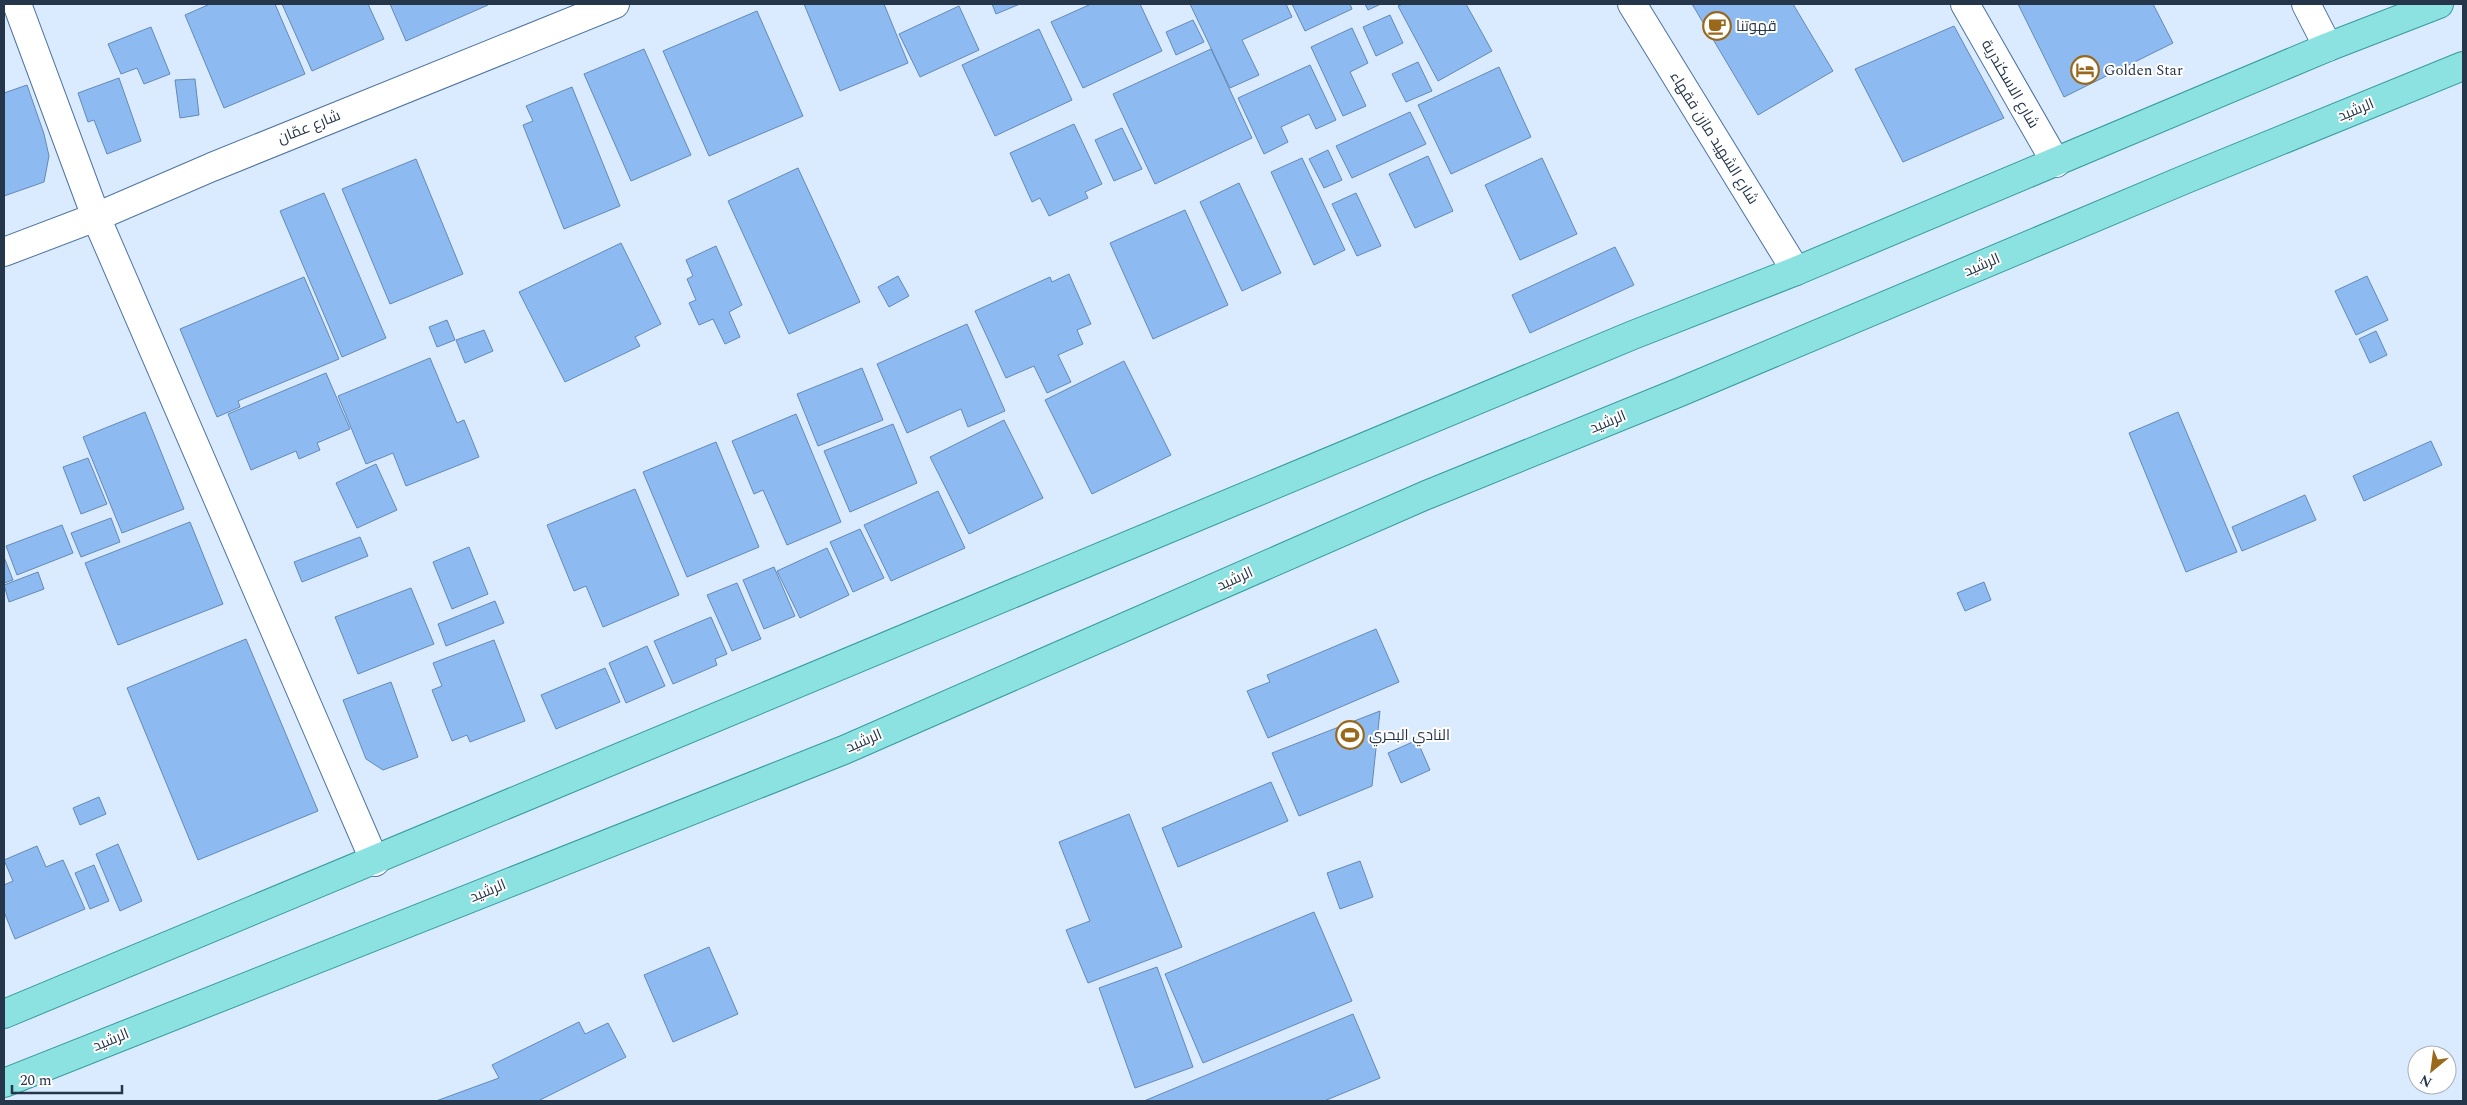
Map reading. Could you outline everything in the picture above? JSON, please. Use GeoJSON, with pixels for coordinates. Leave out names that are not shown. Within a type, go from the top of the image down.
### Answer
{"type":"FeatureCollection","features":[{"type":"Feature","properties":{"kind":"main road"},"geometry":{"type":"LineString","coordinates":[[4,1014],[375,862],[1633,335],[1796,271],[2328,47],[2439,4]]}},
{"type":"Feature","properties":{"kind":"main road","name":"الرشيد"},"geometry":{"type":"LineString","coordinates":[[4,1083],[844,750],[1424,496],[1680,392],[2186,179],[2463,66]]}},
{"type":"Feature","properties":{"kind":"street"},"geometry":{"type":"LineString","coordinates":[[17,4],[96,217],[375,862]]}},
{"type":"Feature","properties":{"kind":"street","name":"شارع عمّان"},"geometry":{"type":"LineString","coordinates":[[4,252],[96,217],[212,167],[615,4]]}},
{"type":"Feature","properties":{"kind":"street","name":"شارع الشهيد مازن فقهاء"},"geometry":{"type":"LineString","coordinates":[[1632,4],[1796,271]]}},
{"type":"Feature","properties":{"kind":"street","name":"شارع الاسكندرية"},"geometry":{"type":"LineString","coordinates":[[1965,4],[2056,163]]}},
{"type":"Feature","properties":{"kind":"street"},"geometry":{"type":"LineString","coordinates":[[2306,4],[2328,47]]}},
{"type":"Feature","properties":{"kind":"building"},"geometry":{"type":"Polygon","coordinates":[[[210,4],[275,4],[305,74],[224,108],[185,15],[210,4]]]}},
{"type":"Feature","properties":{"kind":"building"},"geometry":{"type":"Polygon","coordinates":[[[282,4],[368,4],[384,39],[312,71],[282,4]]]}},
{"type":"Feature","properties":{"kind":"building"},"geometry":{"type":"Polygon","coordinates":[[[390,4],[487,4],[488,5],[406,41],[390,4]]]}},
{"type":"Feature","properties":{"kind":"building"},"geometry":{"type":"Polygon","coordinates":[[[804,4],[884,4],[908,63],[840,91],[804,4]]]}},
{"type":"Feature","properties":{"kind":"building"},"geometry":{"type":"Polygon","coordinates":[[[992,4],[1020,4],[996,14],[992,4]]]}},
{"type":"Feature","properties":{"kind":"building"},"geometry":{"type":"Polygon","coordinates":[[[1091,4],[1140,4],[1162,51],[1083,88],[1051,22],[1091,4]]]}},
{"type":"Feature","properties":{"kind":"building"},"geometry":{"type":"Polygon","coordinates":[[[1190,4],[1286,4],[1292,17],[1242,40],[1259,75],[1230,88],[1190,4]]]}},
{"type":"Feature","properties":{"kind":"building"},"geometry":{"type":"Polygon","coordinates":[[[1292,4],[1350,4],[1352,9],[1305,31],[1292,4]]]}},
{"type":"Feature","properties":{"kind":"building"},"geometry":{"type":"Polygon","coordinates":[[[1365,4],[1381,4],[1368,10],[1365,4]]]}},
{"type":"Feature","properties":{"kind":"building"},"geometry":{"type":"Polygon","coordinates":[[[1403,4],[1466,4],[1492,51],[1438,81],[1398,6],[1403,4]]]}},
{"type":"Feature","properties":{"kind":"building"},"geometry":{"type":"Polygon","coordinates":[[[1692,4],[1793,4],[1833,71],[1758,115],[1692,4]]]}},
{"type":"Feature","properties":{"kind":"building","name":"Golden Star"},"geometry":{"type":"Polygon","coordinates":[[[2018,4],[2153,4],[2173,43],[2064,97],[2018,4]]]}},
{"type":"Feature","properties":{"kind":"building"},"geometry":{"type":"Polygon","coordinates":[[[959,6],[979,50],[920,77],[899,34],[959,6]]]}},
{"type":"Feature","properties":{"kind":"building"},"geometry":{"type":"Polygon","coordinates":[[[757,11],[803,116],[709,156],[663,51],[757,11]]]}},
{"type":"Feature","properties":{"kind":"building"},"geometry":{"type":"Polygon","coordinates":[[[1390,15],[1403,43],[1376,56],[1363,27],[1390,15]]]}},
{"type":"Feature","properties":{"kind":"building"},"geometry":{"type":"Polygon","coordinates":[[[1193,20],[1204,42],[1176,55],[1166,32],[1193,20]]]}},
{"type":"Feature","properties":{"kind":"building"},"geometry":{"type":"Polygon","coordinates":[[[1954,26],[2004,118],[1903,162],[1855,69],[1954,26]]]}},
{"type":"Feature","properties":{"kind":"building"},"geometry":{"type":"Polygon","coordinates":[[[151,27],[170,74],[144,84],[137,68],[121,74],[108,44],[151,27]]]}},
{"type":"Feature","properties":{"kind":"building"},"geometry":{"type":"Polygon","coordinates":[[[1352,28],[1368,63],[1350,72],[1366,106],[1343,116],[1311,47],[1352,28]]]}},
{"type":"Feature","properties":{"kind":"building"},"geometry":{"type":"Polygon","coordinates":[[[1039,29],[1072,100],[995,136],[962,65],[1039,29]]]}},
{"type":"Feature","properties":{"kind":"building"},"geometry":{"type":"Polygon","coordinates":[[[644,49],[691,155],[631,181],[584,74],[644,49]]]}},
{"type":"Feature","properties":{"kind":"building"},"geometry":{"type":"Polygon","coordinates":[[[1211,49],[1252,138],[1155,184],[1113,94],[1211,49]]]}},
{"type":"Feature","properties":{"kind":"building"},"geometry":{"type":"Polygon","coordinates":[[[1418,62],[1432,91],[1406,102],[1392,74],[1418,62]]]}},
{"type":"Feature","properties":{"kind":"building"},"geometry":{"type":"Polygon","coordinates":[[[1310,65],[1336,120],[1316,129],[1309,114],[1281,127],[1288,142],[1264,154],[1238,98],[1310,65]]]}},
{"type":"Feature","properties":{"kind":"building"},"geometry":{"type":"Polygon","coordinates":[[[1499,67],[1531,137],[1451,174],[1418,105],[1499,67]]]}},
{"type":"Feature","properties":{"kind":"building"},"geometry":{"type":"Polygon","coordinates":[[[119,78],[141,141],[107,154],[94,120],[88,122],[78,93],[119,78]]]}},
{"type":"Feature","properties":{"kind":"building"},"geometry":{"type":"Polygon","coordinates":[[[195,79],[199,115],[180,118],[175,80],[195,79]]]}},
{"type":"Feature","properties":{"kind":"building"},"geometry":{"type":"Polygon","coordinates":[[[27,85],[44,134],[49,156],[44,182],[4,196],[4,93],[27,85]]]}},
{"type":"Feature","properties":{"kind":"building"},"geometry":{"type":"Polygon","coordinates":[[[572,87],[620,206],[564,229],[523,125],[533,121],[526,106],[572,87]]]}},
{"type":"Feature","properties":{"kind":"building"},"geometry":{"type":"Polygon","coordinates":[[[1410,112],[1426,144],[1352,178],[1336,146],[1410,112]]]}},
{"type":"Feature","properties":{"kind":"building"},"geometry":{"type":"Polygon","coordinates":[[[1074,124],[1102,184],[1085,192],[1088,198],[1049,216],[1040,198],[1032,202],[1010,153],[1074,124]]]}},
{"type":"Feature","properties":{"kind":"building"},"geometry":{"type":"Polygon","coordinates":[[[1122,128],[1142,169],[1114,181],[1095,140],[1122,128]]]}},
{"type":"Feature","properties":{"kind":"building"},"geometry":{"type":"Polygon","coordinates":[[[1328,150],[1342,180],[1324,188],[1309,159],[1328,150]]]}},
{"type":"Feature","properties":{"kind":"building"},"geometry":{"type":"Polygon","coordinates":[[[1428,156],[1453,211],[1415,228],[1389,174],[1428,156]]]}},
{"type":"Feature","properties":{"kind":"building"},"geometry":{"type":"Polygon","coordinates":[[[1302,158],[1345,250],[1314,265],[1271,172],[1302,158]]]}},
{"type":"Feature","properties":{"kind":"building"},"geometry":{"type":"Polygon","coordinates":[[[1542,158],[1577,234],[1520,260],[1485,185],[1542,158]]]}},
{"type":"Feature","properties":{"kind":"building"},"geometry":{"type":"Polygon","coordinates":[[[416,159],[463,274],[390,304],[342,189],[416,159]]]}},
{"type":"Feature","properties":{"kind":"building"},"geometry":{"type":"Polygon","coordinates":[[[798,168],[860,302],[789,334],[728,201],[798,168]]]}},
{"type":"Feature","properties":{"kind":"building"},"geometry":{"type":"Polygon","coordinates":[[[1239,183],[1281,273],[1242,291],[1200,202],[1239,183]]]}},
{"type":"Feature","properties":{"kind":"building"},"geometry":{"type":"Polygon","coordinates":[[[324,193],[386,338],[342,357],[280,211],[324,193]]]}},
{"type":"Feature","properties":{"kind":"building"},"geometry":{"type":"Polygon","coordinates":[[[1356,193],[1381,246],[1357,256],[1332,204],[1356,193]]]}},
{"type":"Feature","properties":{"kind":"building"},"geometry":{"type":"Polygon","coordinates":[[[1185,210],[1228,305],[1153,339],[1110,243],[1185,210]]]}},
{"type":"Feature","properties":{"kind":"building"},"geometry":{"type":"Polygon","coordinates":[[[621,243],[661,324],[635,337],[640,346],[565,382],[519,292],[621,243]]]}},
{"type":"Feature","properties":{"kind":"building"},"geometry":{"type":"Polygon","coordinates":[[[716,246],[742,305],[729,312],[740,337],[725,344],[713,319],[699,325],[689,303],[696,300],[687,279],[693,276],[686,260],[716,246]]]}},
{"type":"Feature","properties":{"kind":"building"},"geometry":{"type":"Polygon","coordinates":[[[1615,247],[1634,285],[1530,333],[1512,295],[1615,247]]]}},
{"type":"Feature","properties":{"kind":"building"},"geometry":{"type":"Polygon","coordinates":[[[1069,274],[1091,324],[1077,330],[1083,344],[1058,355],[1071,382],[1047,393],[1034,366],[1006,378],[975,311],[1050,277],[1052,282],[1069,274]]]}},
{"type":"Feature","properties":{"kind":"building"},"geometry":{"type":"Polygon","coordinates":[[[898,276],[909,296],[889,307],[878,287],[898,276]]]}},
{"type":"Feature","properties":{"kind":"building"},"geometry":{"type":"Polygon","coordinates":[[[2367,276],[2388,320],[2356,335],[2335,291],[2367,276]]]}},
{"type":"Feature","properties":{"kind":"building"},"geometry":{"type":"Polygon","coordinates":[[[304,277],[339,359],[238,401],[240,407],[217,417],[180,329],[304,277]]]}},
{"type":"Feature","properties":{"kind":"building"},"geometry":{"type":"Polygon","coordinates":[[[447,320],[455,340],[437,347],[429,327],[447,320]]]}},
{"type":"Feature","properties":{"kind":"building"},"geometry":{"type":"Polygon","coordinates":[[[967,324],[1005,411],[968,427],[961,409],[907,433],[877,364],[967,324]]]}},
{"type":"Feature","properties":{"kind":"building"},"geometry":{"type":"Polygon","coordinates":[[[484,330],[493,351],[465,363],[456,340],[484,330]]]}},
{"type":"Feature","properties":{"kind":"building"},"geometry":{"type":"Polygon","coordinates":[[[2376,331],[2387,355],[2370,363],[2359,339],[2376,331]]]}},
{"type":"Feature","properties":{"kind":"building"},"geometry":{"type":"Polygon","coordinates":[[[430,358],[457,423],[464,420],[479,457],[406,486],[393,453],[366,464],[338,396],[430,358]]]}},
{"type":"Feature","properties":{"kind":"building"},"geometry":{"type":"Polygon","coordinates":[[[1124,361],[1171,455],[1092,494],[1045,400],[1124,361]]]}},
{"type":"Feature","properties":{"kind":"building"},"geometry":{"type":"Polygon","coordinates":[[[862,368],[883,420],[818,446],[797,394],[862,368]]]}},
{"type":"Feature","properties":{"kind":"building"},"geometry":{"type":"Polygon","coordinates":[[[326,373],[350,429],[317,443],[320,450],[299,459],[296,451],[251,470],[228,414],[326,373]]]}},
{"type":"Feature","properties":{"kind":"building"},"geometry":{"type":"Polygon","coordinates":[[[145,412],[184,509],[122,533],[83,437],[145,412]]]}},
{"type":"Feature","properties":{"kind":"building"},"geometry":{"type":"Polygon","coordinates":[[[2178,412],[2237,552],[2186,572],[2129,433],[2178,412]]]}},
{"type":"Feature","properties":{"kind":"building"},"geometry":{"type":"Polygon","coordinates":[[[796,414],[841,522],[787,545],[763,490],[754,494],[732,441],[796,414]]]}},
{"type":"Feature","properties":{"kind":"building"},"geometry":{"type":"Polygon","coordinates":[[[1004,420],[1043,498],[969,534],[930,457],[1004,420]]]}},
{"type":"Feature","properties":{"kind":"building"},"geometry":{"type":"Polygon","coordinates":[[[893,424],[917,483],[850,512],[824,451],[893,424]]]}},
{"type":"Feature","properties":{"kind":"building"},"geometry":{"type":"Polygon","coordinates":[[[2431,441],[2442,465],[2364,501],[2353,476],[2431,441]]]}},
{"type":"Feature","properties":{"kind":"building"},"geometry":{"type":"Polygon","coordinates":[[[716,442],[759,547],[687,577],[643,472],[716,442]]]}},
{"type":"Feature","properties":{"kind":"building"},"geometry":{"type":"Polygon","coordinates":[[[88,458],[107,504],[81,514],[63,467],[88,458]]]}},
{"type":"Feature","properties":{"kind":"building"},"geometry":{"type":"Polygon","coordinates":[[[376,464],[397,510],[357,528],[336,483],[376,464]]]}},
{"type":"Feature","properties":{"kind":"building"},"geometry":{"type":"Polygon","coordinates":[[[635,489],[679,595],[603,627],[586,586],[574,591],[547,525],[635,489]]]}},
{"type":"Feature","properties":{"kind":"building"},"geometry":{"type":"Polygon","coordinates":[[[938,491],[965,548],[891,581],[864,525],[938,491]]]}},
{"type":"Feature","properties":{"kind":"building"},"geometry":{"type":"Polygon","coordinates":[[[2305,495],[2316,520],[2242,551],[2232,527],[2305,495]]]}},
{"type":"Feature","properties":{"kind":"building"},"geometry":{"type":"Polygon","coordinates":[[[111,518],[120,542],[81,557],[71,533],[111,518]]]}},
{"type":"Feature","properties":{"kind":"building"},"geometry":{"type":"Polygon","coordinates":[[[190,522],[223,604],[118,645],[85,563],[190,522]]]}},
{"type":"Feature","properties":{"kind":"building"},"geometry":{"type":"Polygon","coordinates":[[[62,525],[73,553],[17,575],[6,546],[62,525]]]}},
{"type":"Feature","properties":{"kind":"building"},"geometry":{"type":"Polygon","coordinates":[[[860,529],[884,578],[853,592],[830,542],[860,529]]]}},
{"type":"Feature","properties":{"kind":"building"},"geometry":{"type":"Polygon","coordinates":[[[360,537],[368,556],[302,582],[294,562],[360,537]]]}},
{"type":"Feature","properties":{"kind":"building"},"geometry":{"type":"Polygon","coordinates":[[[469,547],[488,594],[452,609],[433,562],[469,547]]]}},
{"type":"Feature","properties":{"kind":"building"},"geometry":{"type":"Polygon","coordinates":[[[827,548],[849,595],[800,618],[777,571],[827,548]]]}},
{"type":"Feature","properties":{"kind":"building"},"geometry":{"type":"Polygon","coordinates":[[[4,557],[13,580],[4,583],[4,557]]]}},
{"type":"Feature","properties":{"kind":"building"},"geometry":{"type":"Polygon","coordinates":[[[774,567],[795,616],[764,629],[743,580],[774,567]]]}},
{"type":"Feature","properties":{"kind":"building"},"geometry":{"type":"Polygon","coordinates":[[[38,572],[44,589],[9,602],[4,585],[38,572]]]}},
{"type":"Feature","properties":{"kind":"building"},"geometry":{"type":"Polygon","coordinates":[[[1984,582],[1991,600],[1965,611],[1957,593],[1984,582]]]}},
{"type":"Feature","properties":{"kind":"building"},"geometry":{"type":"Polygon","coordinates":[[[737,583],[761,639],[732,651],[707,595],[737,583]]]}},
{"type":"Feature","properties":{"kind":"building"},"geometry":{"type":"Polygon","coordinates":[[[411,588],[434,644],[358,674],[335,617],[411,588]]]}},
{"type":"Feature","properties":{"kind":"building"},"geometry":{"type":"Polygon","coordinates":[[[495,601],[504,623],[446,646],[438,624],[495,601]]]}},
{"type":"Feature","properties":{"kind":"building"},"geometry":{"type":"Polygon","coordinates":[[[711,617],[727,654],[715,659],[717,665],[673,684],[654,641],[711,617]]]}},
{"type":"Feature","properties":{"kind":"building"},"geometry":{"type":"Polygon","coordinates":[[[1376,629],[1399,682],[1268,738],[1247,691],[1270,682],[1267,675],[1376,629]]]}},
{"type":"Feature","properties":{"kind":"building"},"geometry":{"type":"Polygon","coordinates":[[[246,639],[318,811],[198,860],[127,688],[246,639]]]}},
{"type":"Feature","properties":{"kind":"building"},"geometry":{"type":"Polygon","coordinates":[[[494,640],[525,721],[470,742],[467,735],[452,741],[432,690],[442,686],[433,663],[494,640]]]}},
{"type":"Feature","properties":{"kind":"building"},"geometry":{"type":"Polygon","coordinates":[[[647,646],[665,686],[626,703],[609,663],[647,646]]]}},
{"type":"Feature","properties":{"kind":"building"},"geometry":{"type":"Polygon","coordinates":[[[605,668],[620,702],[556,729],[541,695],[605,668]]]}},
{"type":"Feature","properties":{"kind":"building"},"geometry":{"type":"Polygon","coordinates":[[[391,682],[418,757],[383,770],[366,759],[343,700],[391,682]]]}},
{"type":"Feature","properties":{"kind":"building"},"geometry":{"type":"Polygon","coordinates":[[[1380,711],[1372,786],[1299,816],[1272,753],[1380,711]]]}},
{"type":"Feature","properties":{"kind":"building"},"geometry":{"type":"Polygon","coordinates":[[[1417,740],[1430,770],[1401,783],[1388,753],[1417,740]]]}},
{"type":"Feature","properties":{"kind":"building"},"geometry":{"type":"Polygon","coordinates":[[[1271,782],[1288,821],[1178,867],[1162,828],[1271,782]]]}},
{"type":"Feature","properties":{"kind":"building"},"geometry":{"type":"Polygon","coordinates":[[[99,797],[106,814],[80,825],[73,808],[99,797]]]}},
{"type":"Feature","properties":{"kind":"building"},"geometry":{"type":"Polygon","coordinates":[[[1129,814],[1182,947],[1088,983],[1066,930],[1090,921],[1059,842],[1129,814]]]}},
{"type":"Feature","properties":{"kind":"building"},"geometry":{"type":"Polygon","coordinates":[[[118,844],[142,901],[120,911],[96,854],[118,844]]]}},
{"type":"Feature","properties":{"kind":"building"},"geometry":{"type":"Polygon","coordinates":[[[37,846],[46,867],[63,860],[85,909],[15,939],[4,912],[4,885],[13,881],[4,860],[37,846]]]}},
{"type":"Feature","properties":{"kind":"building"},"geometry":{"type":"Polygon","coordinates":[[[1360,861],[1373,897],[1340,909],[1327,873],[1360,861]]]}},
{"type":"Feature","properties":{"kind":"building"},"geometry":{"type":"Polygon","coordinates":[[[94,865],[109,901],[90,909],[75,873],[94,865]]]}},
{"type":"Feature","properties":{"kind":"building"},"geometry":{"type":"Polygon","coordinates":[[[1314,912],[1352,1001],[1203,1063],[1165,974],[1314,912]]]}},
{"type":"Feature","properties":{"kind":"building"},"geometry":{"type":"Polygon","coordinates":[[[709,947],[738,1014],[673,1042],[644,975],[709,947]]]}},
{"type":"Feature","properties":{"kind":"building"},"geometry":{"type":"Polygon","coordinates":[[[1157,967],[1193,1067],[1135,1088],[1099,988],[1157,967]]]}},
{"type":"Feature","properties":{"kind":"building"},"geometry":{"type":"Polygon","coordinates":[[[1353,1014],[1380,1078],[1324,1101],[1144,1101],[1353,1014]]]}},
{"type":"Feature","properties":{"kind":"building"},"geometry":{"type":"Polygon","coordinates":[[[579,1022],[585,1034],[608,1023],[626,1057],[538,1101],[436,1101],[499,1078],[492,1065],[579,1022]]]}},
{"type":"Feature","properties":{"kind":"place","name":"قهوتنا"},"geometry":{"type":"Point","coordinates":[1717,26]}},
{"type":"Feature","properties":{"kind":"place","name":"Golden Star"},"geometry":{"type":"Point","coordinates":[2085,70]}},
{"type":"Feature","properties":{"kind":"place","name":"النادي البحري"},"geometry":{"type":"Point","coordinates":[1350,735]}}]}
